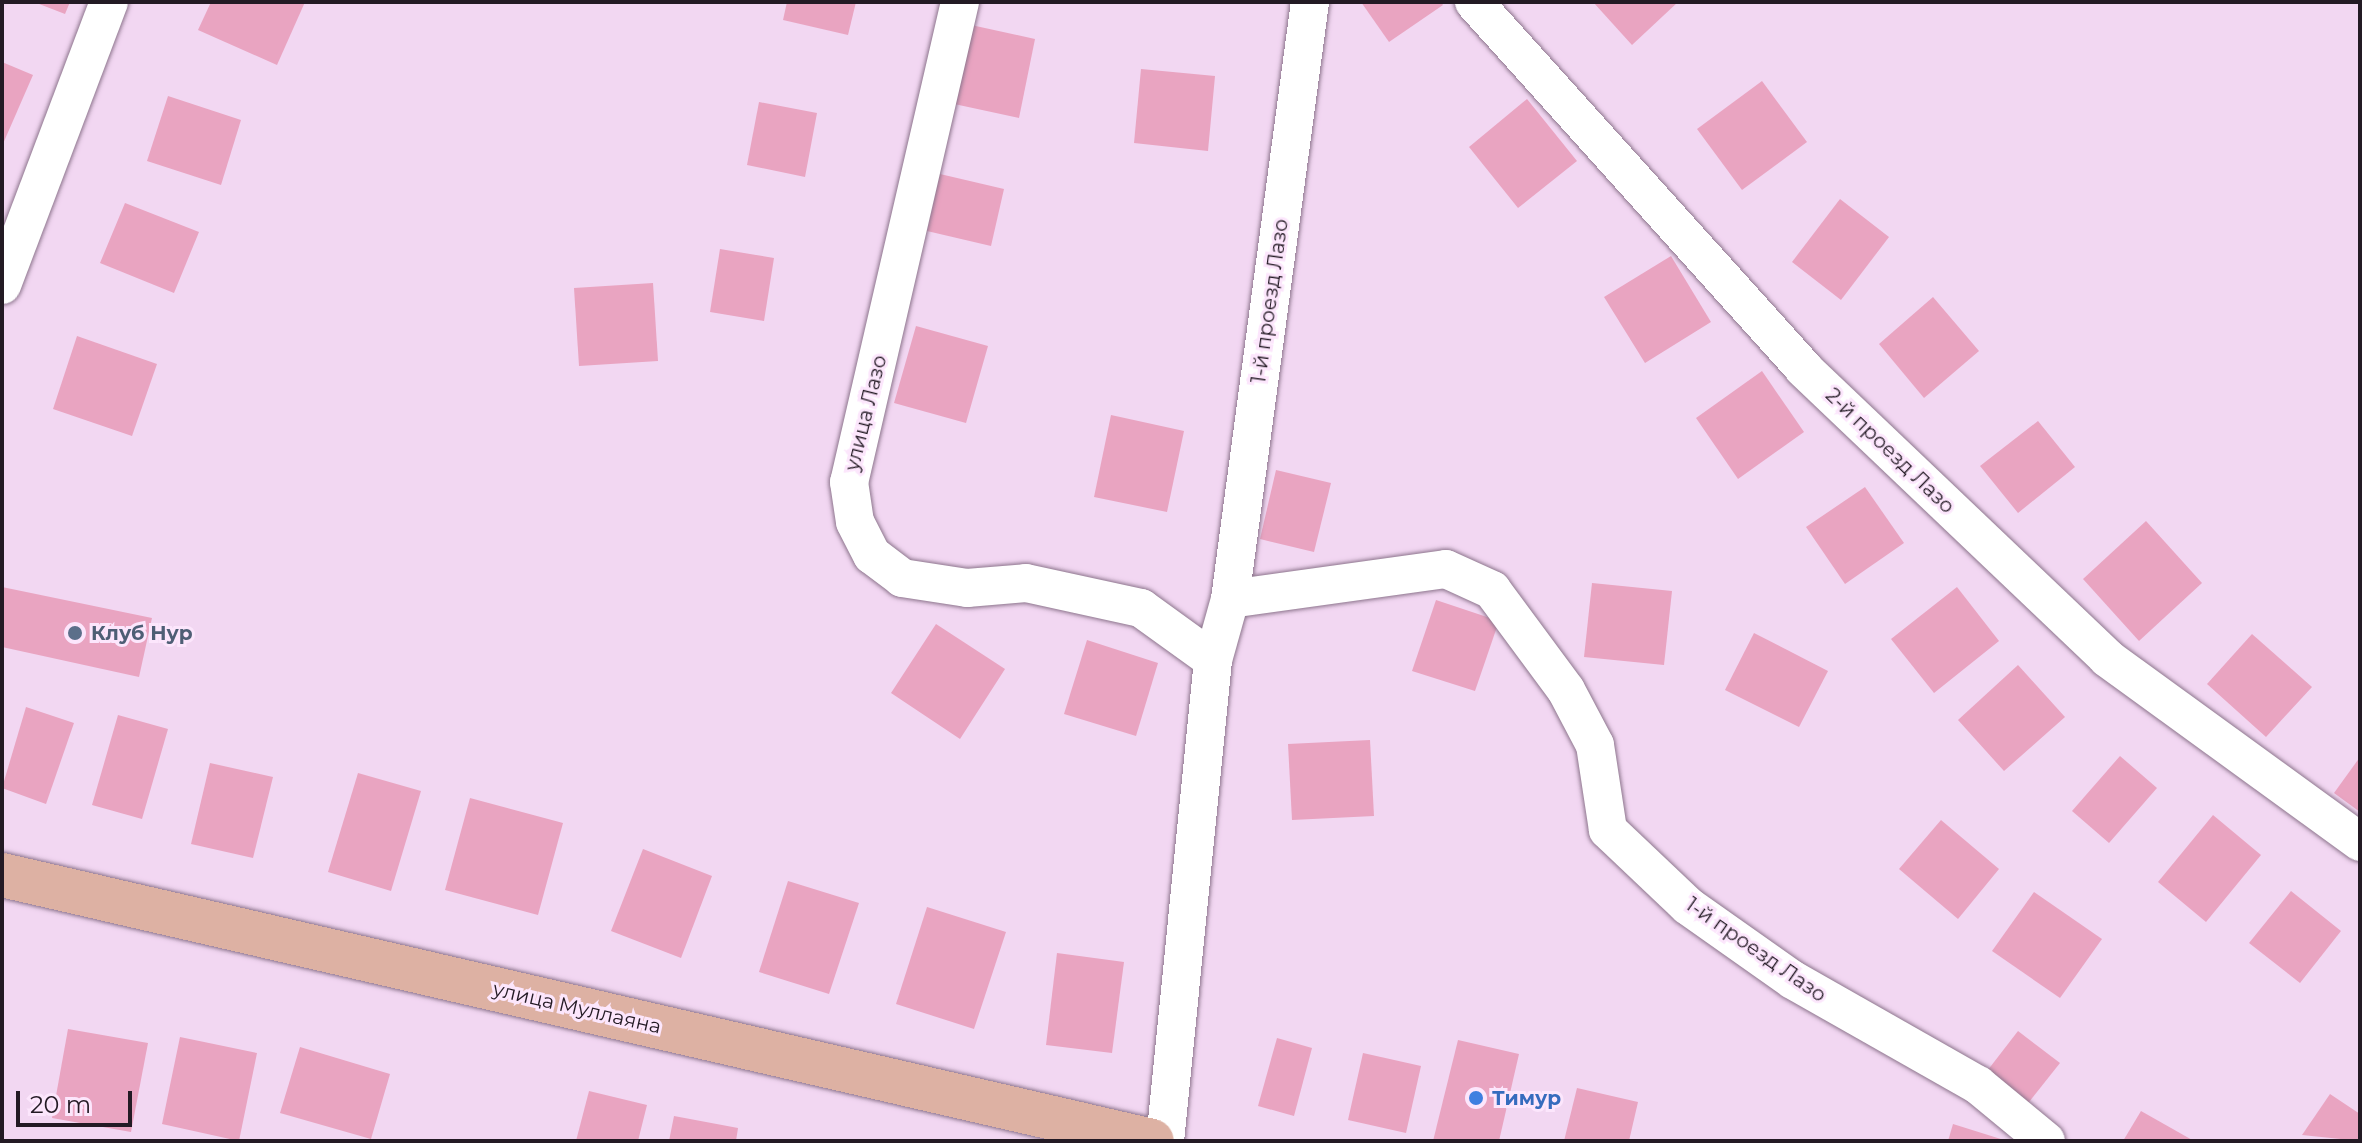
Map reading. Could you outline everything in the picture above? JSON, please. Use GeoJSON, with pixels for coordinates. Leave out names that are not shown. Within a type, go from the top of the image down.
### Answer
{"type":"FeatureCollection","features":[{"type":"Feature","properties":{"kind":"main road","name":"улица Муллаяна"},"geometry":{"type":"LineString","coordinates":[[2,875],[1152,1141]]}},
{"type":"Feature","properties":{"kind":"street"},"geometry":{"type":"LineString","coordinates":[[2,285],[15,223],[109,2]]}},
{"type":"Feature","properties":{"kind":"street","name":"улица Лазо"},"geometry":{"type":"LineString","coordinates":[[960,2],[849,482],[855,522],[872,555],[902,578],[967,588],[1026,583],[1141,608],[1213,660]]}},
{"type":"Feature","properties":{"kind":"street","name":"1-й проезд Лазо"},"geometry":{"type":"LineString","coordinates":[[1165,1141],[1213,660],[1230,599],[1310,2]]}},
{"type":"Feature","properties":{"kind":"street","name":"2-й проезд Лазо"},"geometry":{"type":"LineString","coordinates":[[1474,2],[1803,368],[2107,658],[2360,842]]}},
{"type":"Feature","properties":{"kind":"street","name":"1-й проезд Лазо"},"geometry":{"type":"LineString","coordinates":[[1230,599],[1446,569],[1492,590],[1566,690],[1595,745],[1608,830],[1723,931],[1793,980],[1978,1085],[2046,1141]]}},
{"type":"Feature","properties":{"kind":"building"},"geometry":{"type":"Polygon","coordinates":[[[34,2],[70,2],[65,14],[34,2]]]}},
{"type":"Feature","properties":{"kind":"building"},"geometry":{"type":"Polygon","coordinates":[[[211,2],[305,2],[277,65],[198,30],[211,2]]]}},
{"type":"Feature","properties":{"kind":"building"},"geometry":{"type":"Polygon","coordinates":[[[787,2],[856,2],[848,35],[783,20],[787,2]]]}},
{"type":"Feature","properties":{"kind":"building"},"geometry":{"type":"Polygon","coordinates":[[[1361,2],[1441,2],[1443,5],[1389,42],[1361,2]]]}},
{"type":"Feature","properties":{"kind":"building"},"geometry":{"type":"Polygon","coordinates":[[[1593,2],[1678,2],[1632,45],[1593,2]]]}},
{"type":"Feature","properties":{"kind":"building"},"geometry":{"type":"Polygon","coordinates":[[[962,23],[1035,39],[1019,118],[945,102],[962,23]]]}},
{"type":"Feature","properties":{"kind":"building"},"geometry":{"type":"Polygon","coordinates":[[[2,62],[33,75],[2,146],[2,62]]]}},
{"type":"Feature","properties":{"kind":"building"},"geometry":{"type":"Polygon","coordinates":[[[1141,69],[1215,76],[1208,151],[1134,143],[1141,69]]]}},
{"type":"Feature","properties":{"kind":"building"},"geometry":{"type":"Polygon","coordinates":[[[1762,81],[1807,142],[1742,190],[1697,129],[1762,81]]]}},
{"type":"Feature","properties":{"kind":"building"},"geometry":{"type":"Polygon","coordinates":[[[168,96],[241,120],[221,185],[147,161],[168,96]]]}},
{"type":"Feature","properties":{"kind":"building"},"geometry":{"type":"Polygon","coordinates":[[[1527,99],[1577,161],[1518,208],[1469,147],[1527,99]]]}},
{"type":"Feature","properties":{"kind":"building"},"geometry":{"type":"Polygon","coordinates":[[[759,102],[817,113],[805,177],[747,165],[759,102]]]}},
{"type":"Feature","properties":{"kind":"building"},"geometry":{"type":"Polygon","coordinates":[[[940,174],[1004,189],[991,246],[927,231],[940,174]]]}},
{"type":"Feature","properties":{"kind":"building"},"geometry":{"type":"Polygon","coordinates":[[[1840,199],[1889,237],[1841,300],[1792,262],[1840,199]]]}},
{"type":"Feature","properties":{"kind":"building"},"geometry":{"type":"Polygon","coordinates":[[[125,203],[199,232],[174,293],[100,263],[125,203]]]}},
{"type":"Feature","properties":{"kind":"building"},"geometry":{"type":"Polygon","coordinates":[[[720,249],[774,258],[764,321],[710,312],[720,249]]]}},
{"type":"Feature","properties":{"kind":"building"},"geometry":{"type":"Polygon","coordinates":[[[1671,256],[1711,322],[1645,363],[1604,297],[1671,256]]]}},
{"type":"Feature","properties":{"kind":"building"},"geometry":{"type":"Polygon","coordinates":[[[653,283],[658,361],[579,366],[574,288],[653,283]]]}},
{"type":"Feature","properties":{"kind":"building"},"geometry":{"type":"Polygon","coordinates":[[[1933,297],[1979,351],[1924,398],[1879,344],[1933,297]]]}},
{"type":"Feature","properties":{"kind":"building"},"geometry":{"type":"Polygon","coordinates":[[[916,326],[988,346],[966,423],[894,403],[916,326]]]}},
{"type":"Feature","properties":{"kind":"building"},"geometry":{"type":"Polygon","coordinates":[[[77,336],[157,364],[132,436],[53,409],[77,336]]]}},
{"type":"Feature","properties":{"kind":"building"},"geometry":{"type":"Polygon","coordinates":[[[1762,371],[1804,432],[1738,479],[1696,418],[1762,371]]]}},
{"type":"Feature","properties":{"kind":"building"},"geometry":{"type":"Polygon","coordinates":[[[1111,415],[1184,431],[1167,512],[1094,497],[1111,415]]]}},
{"type":"Feature","properties":{"kind":"building"},"geometry":{"type":"Polygon","coordinates":[[[2038,421],[2075,467],[2018,513],[1980,466],[2038,421]]]}},
{"type":"Feature","properties":{"kind":"building"},"geometry":{"type":"Polygon","coordinates":[[[1276,470],[1331,483],[1314,552],[1260,539],[1276,470]]]}},
{"type":"Feature","properties":{"kind":"building"},"geometry":{"type":"Polygon","coordinates":[[[1865,487],[1904,543],[1845,584],[1806,527],[1865,487]]]}},
{"type":"Feature","properties":{"kind":"building"},"geometry":{"type":"Polygon","coordinates":[[[2146,521],[2202,583],[2139,641],[2083,579],[2146,521]]]}},
{"type":"Feature","properties":{"kind":"building"},"geometry":{"type":"Polygon","coordinates":[[[1592,583],[1672,591],[1664,665],[1584,657],[1592,583]]]}},
{"type":"Feature","properties":{"kind":"building","name":"Клуб Нур"},"geometry":{"type":"Polygon","coordinates":[[[2,587],[152,618],[139,677],[2,647],[2,587]]]}},
{"type":"Feature","properties":{"kind":"building"},"geometry":{"type":"Polygon","coordinates":[[[1957,587],[1999,641],[1934,693],[1891,639],[1957,587]]]}},
{"type":"Feature","properties":{"kind":"building"},"geometry":{"type":"Polygon","coordinates":[[[1436,600],[1499,621],[1475,691],[1412,671],[1436,600]]]}},
{"type":"Feature","properties":{"kind":"building"},"geometry":{"type":"Polygon","coordinates":[[[936,624],[1005,669],[960,739],[891,693],[936,624]]]}},
{"type":"Feature","properties":{"kind":"building"},"geometry":{"type":"Polygon","coordinates":[[[1754,633],[1828,671],[1799,727],[1725,690],[1754,633]]]}},
{"type":"Feature","properties":{"kind":"building"},"geometry":{"type":"Polygon","coordinates":[[[2252,634],[2312,687],[2266,737],[2207,684],[2252,634]]]}},
{"type":"Feature","properties":{"kind":"building"},"geometry":{"type":"Polygon","coordinates":[[[1087,640],[1158,663],[1136,736],[1064,714],[1087,640]]]}},
{"type":"Feature","properties":{"kind":"building"},"geometry":{"type":"Polygon","coordinates":[[[2018,665],[2065,717],[2004,771],[1958,720],[2018,665]]]}},
{"type":"Feature","properties":{"kind":"building"},"geometry":{"type":"Polygon","coordinates":[[[26,707],[74,723],[46,804],[2,788],[26,707]]]}},
{"type":"Feature","properties":{"kind":"building"},"geometry":{"type":"Polygon","coordinates":[[[118,715],[168,729],[142,819],[92,805],[118,715]]]}},
{"type":"Feature","properties":{"kind":"building"},"geometry":{"type":"Polygon","coordinates":[[[1370,740],[1374,816],[1292,820],[1288,744],[1370,740]]]}},
{"type":"Feature","properties":{"kind":"building"},"geometry":{"type":"Polygon","coordinates":[[[2120,756],[2157,788],[2109,843],[2072,811],[2120,756]]]}},
{"type":"Feature","properties":{"kind":"building"},"geometry":{"type":"Polygon","coordinates":[[[2360,757],[2360,812],[2334,793],[2360,757]]]}},
{"type":"Feature","properties":{"kind":"building"},"geometry":{"type":"Polygon","coordinates":[[[210,763],[273,777],[253,858],[191,844],[210,763]]]}},
{"type":"Feature","properties":{"kind":"building"},"geometry":{"type":"Polygon","coordinates":[[[358,773],[421,791],[391,891],[328,872],[358,773]]]}},
{"type":"Feature","properties":{"kind":"building"},"geometry":{"type":"Polygon","coordinates":[[[470,798],[563,823],[538,915],[445,890],[470,798]]]}},
{"type":"Feature","properties":{"kind":"building"},"geometry":{"type":"Polygon","coordinates":[[[2213,815],[2261,855],[2206,922],[2158,882],[2213,815]]]}},
{"type":"Feature","properties":{"kind":"building"},"geometry":{"type":"Polygon","coordinates":[[[1941,820],[1999,869],[1958,919],[1899,869],[1941,820]]]}},
{"type":"Feature","properties":{"kind":"building"},"geometry":{"type":"Polygon","coordinates":[[[643,849],[712,876],[681,958],[611,931],[643,849]]]}},
{"type":"Feature","properties":{"kind":"building"},"geometry":{"type":"Polygon","coordinates":[[[788,881],[859,903],[829,994],[759,972],[788,881]]]}},
{"type":"Feature","properties":{"kind":"building"},"geometry":{"type":"Polygon","coordinates":[[[2291,891],[2341,931],[2300,983],[2249,943],[2291,891]]]}},
{"type":"Feature","properties":{"kind":"building"},"geometry":{"type":"Polygon","coordinates":[[[2034,892],[2102,939],[2060,998],[1992,951],[2034,892]]]}},
{"type":"Feature","properties":{"kind":"building"},"geometry":{"type":"Polygon","coordinates":[[[927,907],[1006,932],[974,1029],[896,1004],[927,907]]]}},
{"type":"Feature","properties":{"kind":"building"},"geometry":{"type":"Polygon","coordinates":[[[1057,953],[1124,962],[1112,1053],[1046,1045],[1057,953]]]}},
{"type":"Feature","properties":{"kind":"building"},"geometry":{"type":"Polygon","coordinates":[[[68,1029],[148,1043],[131,1132],[52,1118],[68,1029]]]}},
{"type":"Feature","properties":{"kind":"building"},"geometry":{"type":"Polygon","coordinates":[[[2018,1031],[2060,1063],[2025,1107],[1984,1075],[2018,1031]]]}},
{"type":"Feature","properties":{"kind":"building"},"geometry":{"type":"Polygon","coordinates":[[[180,1037],[257,1053],[239,1141],[162,1124],[180,1037]]]}},
{"type":"Feature","properties":{"kind":"building"},"geometry":{"type":"Polygon","coordinates":[[[1277,1038],[1312,1048],[1294,1116],[1258,1106],[1277,1038]]]}},
{"type":"Feature","properties":{"kind":"building","name":"Тимур"},"geometry":{"type":"Polygon","coordinates":[[[1458,1040],[1519,1054],[1499,1141],[1433,1141],[1458,1040]]]}},
{"type":"Feature","properties":{"kind":"building"},"geometry":{"type":"Polygon","coordinates":[[[300,1047],[390,1074],[371,1139],[280,1113],[300,1047]]]}},
{"type":"Feature","properties":{"kind":"building"},"geometry":{"type":"Polygon","coordinates":[[[1363,1053],[1421,1066],[1406,1133],[1348,1120],[1363,1053]]]}},
{"type":"Feature","properties":{"kind":"building"},"geometry":{"type":"Polygon","coordinates":[[[1577,1088],[1638,1102],[1629,1141],[1564,1141],[1577,1088]]]}},
{"type":"Feature","properties":{"kind":"building"},"geometry":{"type":"Polygon","coordinates":[[[589,1091],[647,1105],[638,1141],[576,1141],[589,1091]]]}},
{"type":"Feature","properties":{"kind":"building"},"geometry":{"type":"Polygon","coordinates":[[[2330,1094],[2360,1114],[2360,1141],[2302,1135],[2330,1094]]]}},
{"type":"Feature","properties":{"kind":"building"},"geometry":{"type":"Polygon","coordinates":[[[2141,1111],[2194,1141],[2123,1141],[2141,1111]]]}},
{"type":"Feature","properties":{"kind":"building"},"geometry":{"type":"Polygon","coordinates":[[[674,1116],[738,1128],[736,1141],[669,1141],[674,1116]]]}},
{"type":"Feature","properties":{"kind":"building"},"geometry":{"type":"Polygon","coordinates":[[[1953,1124],[2004,1140],[2004,1141],[1948,1141],[1953,1124]]]}},
{"type":"Feature","properties":{"kind":"place","name":"Клуб Нур"},"geometry":{"type":"Point","coordinates":[75,633]}},
{"type":"Feature","properties":{"kind":"place","name":"Тимур"},"geometry":{"type":"Point","coordinates":[1476,1098]}}]}
